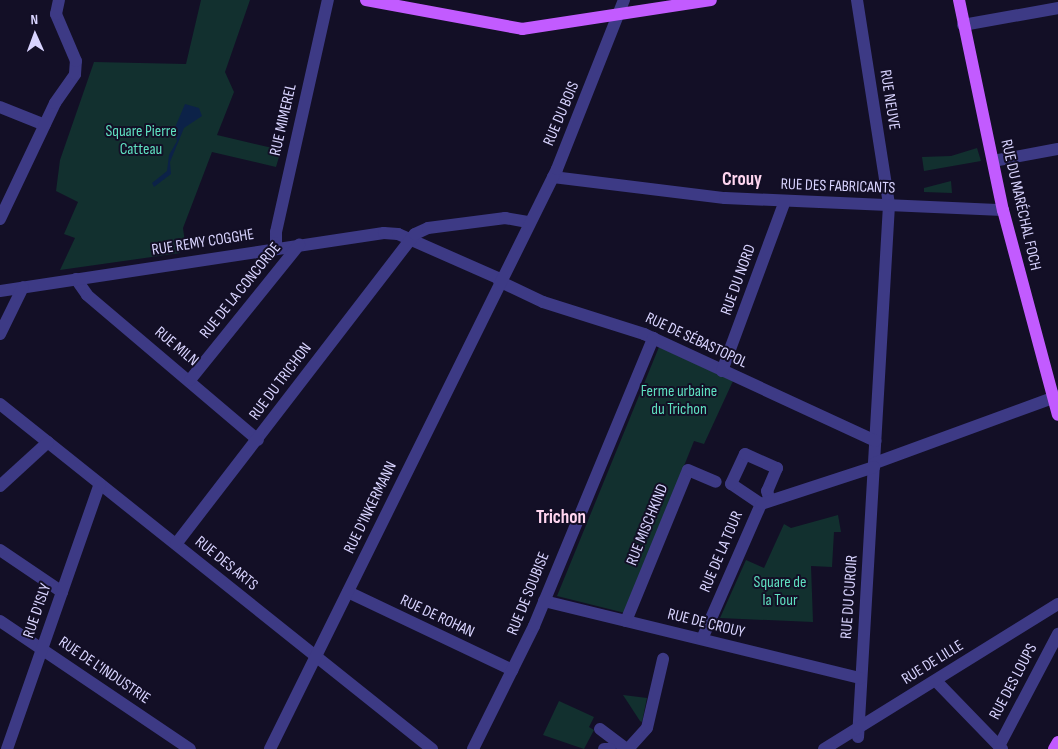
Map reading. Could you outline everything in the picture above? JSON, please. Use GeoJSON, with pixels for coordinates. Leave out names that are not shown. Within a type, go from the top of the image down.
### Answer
{"type":"FeatureCollection","features":[{"type":"Feature","properties":{"kind":"main road"},"geometry":{"type":"LineString","coordinates":[[366,0],[515,29],[620,15],[711,0]]}},
{"type":"Feature","properties":{"kind":"main road","name":"RUE DU MARÉCHAL FOCH"},"geometry":{"type":"LineString","coordinates":[[959,0],[1003,210],[1055,397],[1058,416]]}},
{"type":"Feature","properties":{"kind":"main road"},"geometry":{"type":"LineString","coordinates":[[1054,749],[1058,742]]}},
{"type":"Feature","properties":{"kind":"street"},"geometry":{"type":"LineString","coordinates":[[0,219],[45,125],[76,74],[76,61],[56,14],[58,0]]}},
{"type":"Feature","properties":{"kind":"street","name":"RUE MIMEREL"},"geometry":{"type":"LineString","coordinates":[[276,249],[278,223],[328,0]]}},
{"type":"Feature","properties":{"kind":"street","name":"RUE DU BOIS"},"geometry":{"type":"LineString","coordinates":[[528,222],[553,177],[620,15],[624,0]]}},
{"type":"Feature","properties":{"kind":"street","name":"RUE NEUVE"},"geometry":{"type":"LineString","coordinates":[[857,0],[889,205]]}},
{"type":"Feature","properties":{"kind":"street"},"geometry":{"type":"LineString","coordinates":[[963,25],[1058,8]]}},
{"type":"Feature","properties":{"kind":"street"},"geometry":{"type":"LineString","coordinates":[[0,107],[45,125]]}},
{"type":"Feature","properties":{"kind":"street"},"geometry":{"type":"LineString","coordinates":[[993,160],[1058,149]]}},
{"type":"Feature","properties":{"kind":"street","name":"RUE DES FABRICANTS"},"geometry":{"type":"LineString","coordinates":[[553,177],[715,198],[1003,210]]}},
{"type":"Feature","properties":{"kind":"street","name":"RUE DU NORD"},"geometry":{"type":"LineString","coordinates":[[722,371],[786,201]]}},
{"type":"Feature","properties":{"kind":"street"},"geometry":{"type":"LineString","coordinates":[[876,441],[889,205]]}},
{"type":"Feature","properties":{"kind":"street"},"geometry":{"type":"LineString","coordinates":[[410,239],[432,227],[508,218],[528,222]]}},
{"type":"Feature","properties":{"kind":"street","name":"RUE D'INKERMANN"},"geometry":{"type":"LineString","coordinates":[[270,749],[528,222]]}},
{"type":"Feature","properties":{"kind":"street","name":"RUE REMY COGGHE"},"geometry":{"type":"LineString","coordinates":[[0,290],[384,233],[410,239]]}},
{"type":"Feature","properties":{"kind":"street","name":"RUE DE SÉBASTOPOL"},"geometry":{"type":"LineString","coordinates":[[410,239],[543,302],[652,338],[876,441]]}},
{"type":"Feature","properties":{"kind":"street","name":"RUE DU TRICHON"},"geometry":{"type":"LineString","coordinates":[[176,544],[258,440],[410,239]]}},
{"type":"Feature","properties":{"kind":"street","name":"RUE DE LA CONCORDE"},"geometry":{"type":"LineString","coordinates":[[190,380],[298,245]]}},
{"type":"Feature","properties":{"kind":"street","name":"RUE MILN"},"geometry":{"type":"LineString","coordinates":[[76,279],[87,295],[190,380],[258,440]]}},
{"type":"Feature","properties":{"kind":"street"},"geometry":{"type":"LineString","coordinates":[[0,334],[23,287]]}},
{"type":"Feature","properties":{"kind":"street","name":"RUE DE SOUBISE"},"geometry":{"type":"LineString","coordinates":[[473,749],[544,600],[652,338]]}},
{"type":"Feature","properties":{"kind":"street"},"geometry":{"type":"LineString","coordinates":[[874,465],[1055,397]]}},
{"type":"Feature","properties":{"kind":"street","name":"RUE DES ARTS"},"geometry":{"type":"LineString","coordinates":[[0,404],[432,749]]}},
{"type":"Feature","properties":{"kind":"street","name":"RUE DU CUROIR"},"geometry":{"type":"LineString","coordinates":[[858,732],[876,441]]}},
{"type":"Feature","properties":{"kind":"street"},"geometry":{"type":"LineString","coordinates":[[0,486],[48,442]]}},
{"type":"Feature","properties":{"kind":"street","name":"RUE DE LA TOUR"},"geometry":{"type":"LineString","coordinates":[[702,640],[765,502],[874,465]]}},
{"type":"Feature","properties":{"kind":"street","name":"RUE MISCHKIND"},"geometry":{"type":"LineString","coordinates":[[626,621],[688,470],[716,482]]}},
{"type":"Feature","properties":{"kind":"street","name":"RUE D'ISLY"},"geometry":{"type":"LineString","coordinates":[[7,749],[100,484]]}},
{"type":"Feature","properties":{"kind":"street"},"geometry":{"type":"LineString","coordinates":[[0,550],[62,592]]}},
{"type":"Feature","properties":{"kind":"street","name":"RUE DE ROHAN"},"geometry":{"type":"LineString","coordinates":[[348,592],[512,670]]}},
{"type":"Feature","properties":{"kind":"street","name":"RUE DE CROUY"},"geometry":{"type":"LineString","coordinates":[[544,600],[861,678]]}},
{"type":"Feature","properties":{"kind":"street","name":"RUE DE LILLE"},"geometry":{"type":"LineString","coordinates":[[824,749],[858,732],[1058,604]]}},
{"type":"Feature","properties":{"kind":"street","name":"RUE DE L'INDUSTRIE"},"geometry":{"type":"LineString","coordinates":[[0,621],[190,749]]}},
{"type":"Feature","properties":{"kind":"street","name":"RUE DES LOUPS"},"geometry":{"type":"LineString","coordinates":[[1000,747],[1058,634]]}},
{"type":"Feature","properties":{"kind":"street"},"geometry":{"type":"LineString","coordinates":[[600,729],[628,749],[647,728],[663,659]]}},
{"type":"Feature","properties":{"kind":"street"},"geometry":{"type":"LineString","coordinates":[[936,681],[1000,747]]}},
{"type":"Feature","properties":{"kind":"street"},"geometry":{"type":"LineString","coordinates":[[604,749],[610,749]]}},
{"type":"Feature","properties":{"kind":"green space","name":"Square Pierre Catteau"},"geometry":{"type":"Polygon","coordinates":[[[201,0],[250,0],[225,72],[234,92],[217,135],[281,150],[276,167],[212,152],[183,228],[185,243],[179,244],[180,253],[60,270],[75,238],[64,234],[78,202],[56,191],[60,160],[94,62],[186,64],[201,0]]]}},
{"type":"Feature","properties":{"kind":"green space"},"geometry":{"type":"Polygon","coordinates":[[[977,148],[981,161],[924,171],[922,157],[951,156],[977,148]]]}},
{"type":"Feature","properties":{"kind":"green space"},"geometry":{"type":"Polygon","coordinates":[[[951,181],[952,193],[924,192],[924,188],[951,181]]]}},
{"type":"Feature","properties":{"kind":"green space","name":"Ferme urbaine du Trichon"},"geometry":{"type":"Polygon","coordinates":[[[659,347],[733,381],[704,444],[694,441],[625,613],[557,596],[659,347]]]}},
{"type":"Feature","properties":{"kind":"green space","name":"Square de la Tour"},"geometry":{"type":"Polygon","coordinates":[[[838,515],[841,532],[834,532],[832,567],[811,566],[813,622],[720,618],[746,560],[764,568],[784,524],[791,528],[838,515]]]}},
{"type":"Feature","properties":{"kind":"green space"},"geometry":{"type":"Polygon","coordinates":[[[623,695],[647,698],[642,722],[640,721],[623,695]]]}},
{"type":"Feature","properties":{"kind":"green space"},"geometry":{"type":"Polygon","coordinates":[[[559,701],[594,717],[589,727],[594,730],[584,749],[543,735],[559,701]]]}},
{"type":"Feature","properties":{"kind":"water"},"geometry":{"type":"Polygon","coordinates":[[[185,104],[199,108],[202,116],[184,128],[170,162],[171,174],[154,187],[152,183],[167,171],[169,155],[177,141],[174,130],[185,104]]]}},
{"type":"Feature","properties":{"kind":"district","name":"Crouy"},"geometry":{"type":"Point","coordinates":[742,180]}},
{"type":"Feature","properties":{"kind":"district","name":"Trichon"},"geometry":{"type":"Point","coordinates":[561,518]}}]}
